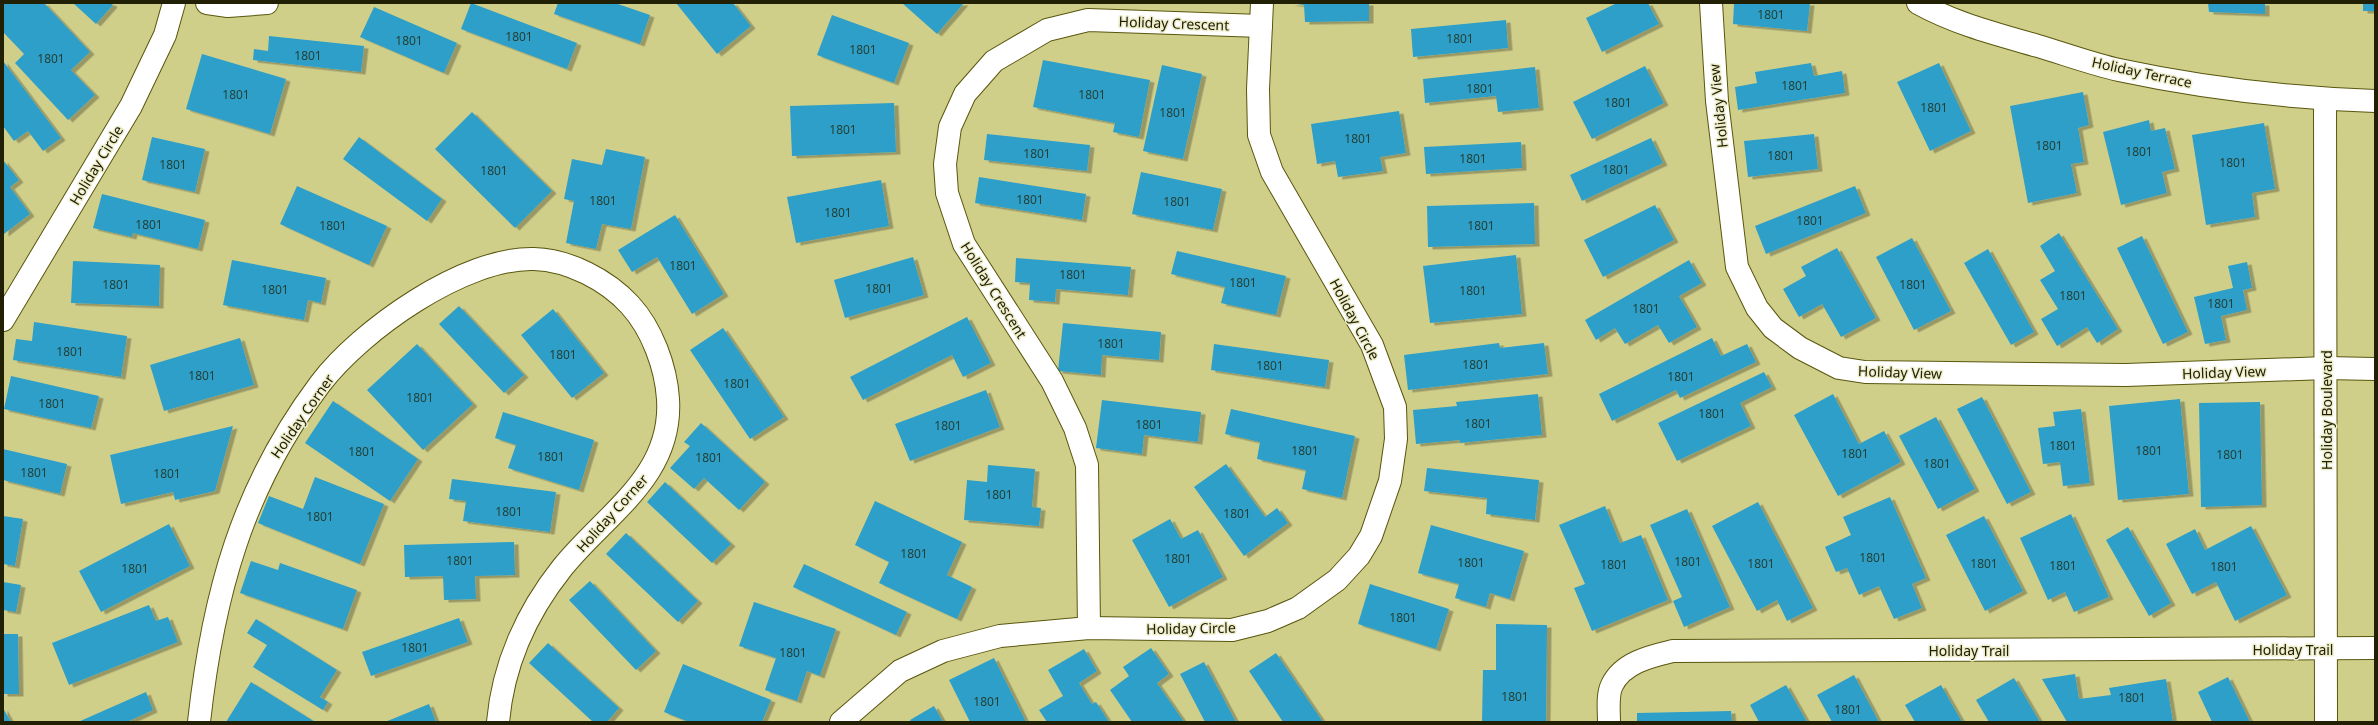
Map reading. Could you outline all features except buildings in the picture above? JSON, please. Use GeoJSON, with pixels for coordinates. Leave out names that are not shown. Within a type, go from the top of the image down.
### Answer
{"type":"FeatureCollection","features":[{"type":"Feature","properties":{"kind":"street","name":"Holiday Circle"},"geometry":{"type":"LineString","coordinates":[[3,320],[131,106],[164,35],[174,3]]}},
{"type":"Feature","properties":{"kind":"street"},"geometry":{"type":"LineString","coordinates":[[207,3],[228,6],[268,3]]}},
{"type":"Feature","properties":{"kind":"street","name":"Holiday Circle"},"geometry":{"type":"LineString","coordinates":[[841,722],[900,671],[943,650],[1000,636],[1089,628],[1232,630],[1268,621],[1298,608],[1337,580],[1359,556],[1371,536],[1390,481],[1396,439],[1395,407],[1372,345],[1272,172],[1259,135],[1262,3]]}},
{"type":"Feature","properties":{"kind":"street","name":"Holiday View"},"geometry":{"type":"LineString","coordinates":[[1711,3],[1717,101],[1737,267],[1757,308],[1773,328],[1800,348],[1839,368],[1865,372],[2126,375],[2326,368],[2375,369]]}},
{"type":"Feature","properties":{"kind":"street","name":"Holiday Terrace"},"geometry":{"type":"LineString","coordinates":[[1918,3],[1941,15],[1968,26],[2118,70],[2230,89],[2325,99],[2375,101]]}},
{"type":"Feature","properties":{"kind":"street","name":"Holiday Crescent"},"geometry":{"type":"LineString","coordinates":[[1089,628],[1087,465],[1075,428],[1052,381],[964,244],[948,193],[945,164],[950,127],[965,94],[994,61],[1047,30],[1088,20],[1261,26]]}},
{"type":"Feature","properties":{"kind":"street","name":"Holiday Boulevard"},"geometry":{"type":"LineString","coordinates":[[2325,99],[2326,722]]}},
{"type":"Feature","properties":{"kind":"street","name":"Holiday Corner"},"geometry":{"type":"LineString","coordinates":[[199,722],[206,660],[224,576],[238,535],[272,457],[321,382],[367,336],[423,296],[466,274],[502,262],[534,259],[552,261],[593,276],[619,293],[639,315],[661,362],[668,397],[668,419],[664,442],[649,473],[564,565],[524,626],[515,646],[498,722]]}},
{"type":"Feature","properties":{"kind":"street","name":"Holiday Trail"},"geometry":{"type":"LineString","coordinates":[[1609,722],[1609,698],[1612,685],[1622,672],[1643,658],[1673,650],[2375,648]]}}]}
